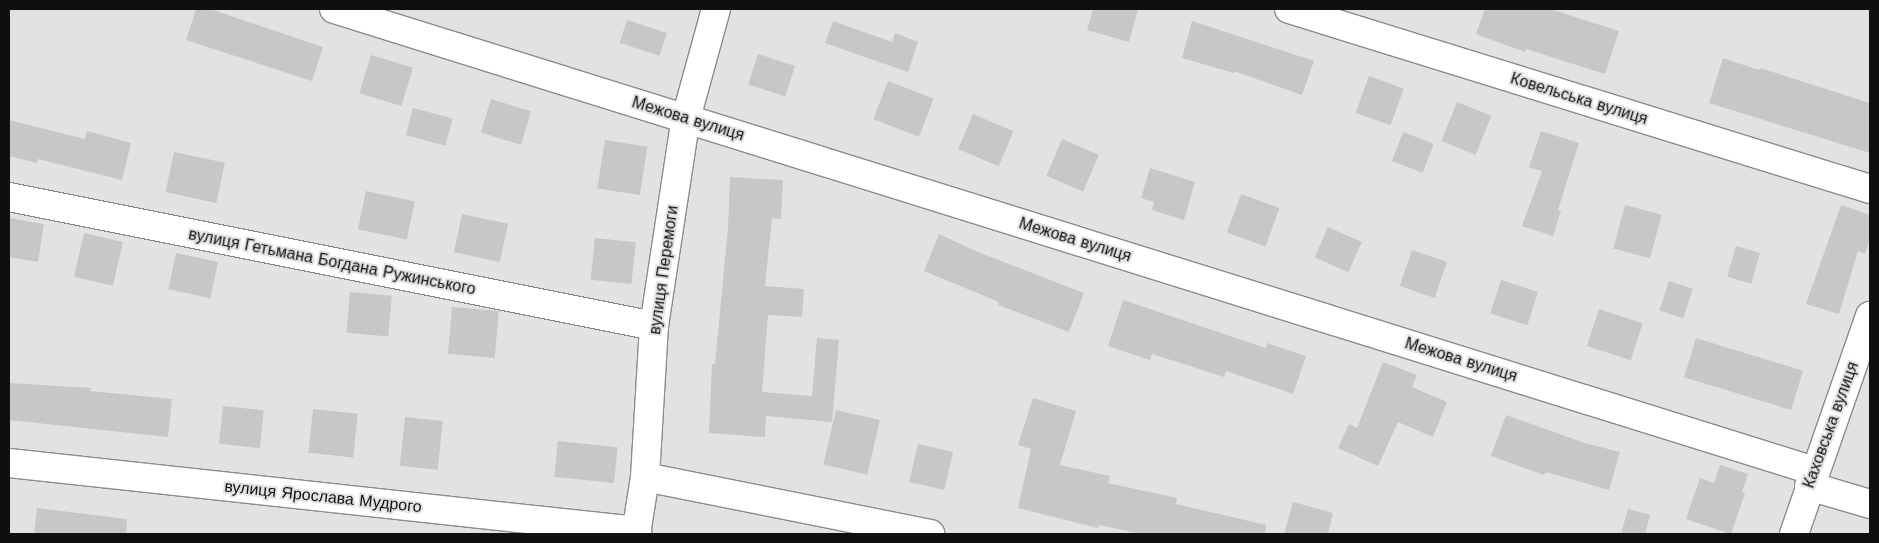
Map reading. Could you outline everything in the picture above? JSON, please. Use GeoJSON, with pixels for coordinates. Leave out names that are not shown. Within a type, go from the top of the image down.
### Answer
{"type":"FeatureCollection","features":[{"type":"Feature","properties":{"kind":"street","name":"Межова вулиця"},"geometry":{"type":"LineString","coordinates":[[334,9],[686,118],[1812,479],[1870,504]]}},
{"type":"Feature","properties":{"kind":"street","name":"вулиця Перемоги"},"geometry":{"type":"LineString","coordinates":[[636,533],[645,477],[654,326],[686,118],[716,9]]}},
{"type":"Feature","properties":{"kind":"street","name":"Ковельська вулиця"},"geometry":{"type":"LineString","coordinates":[[1289,9],[1870,190]]}},
{"type":"Feature","properties":{"kind":"street","name":"вулиця Гетьмана Богдана Ружинського"},"geometry":{"type":"LineString","coordinates":[[9,197],[654,326]]}},
{"type":"Feature","properties":{"kind":"street","name":"Каховська вулиця"},"geometry":{"type":"LineString","coordinates":[[1794,534],[1870,316]]}},
{"type":"Feature","properties":{"kind":"street","name":"вулиця Ярослава Мудрого"},"geometry":{"type":"LineString","coordinates":[[9,464],[636,533]]}},
{"type":"Feature","properties":{"kind":"street"},"geometry":{"type":"LineString","coordinates":[[645,477],[930,534]]}},
{"type":"Feature","properties":{"kind":"building"},"geometry":{"type":"Polygon","coordinates":[[[196,9],[210,9],[323,47],[312,81],[186,40],[196,9]]]}},
{"type":"Feature","properties":{"kind":"building"},"geometry":{"type":"Polygon","coordinates":[[[1093,9],[1138,9],[1129,42],[1087,30],[1093,9]]]}},
{"type":"Feature","properties":{"kind":"building"},"geometry":{"type":"Polygon","coordinates":[[[1485,9],[1550,9],[1619,31],[1605,74],[1526,49],[1525,52],[1476,34],[1485,9]]]}},
{"type":"Feature","properties":{"kind":"building"},"geometry":{"type":"Polygon","coordinates":[[[627,20],[667,33],[660,56],[620,43],[627,20]]]}},
{"type":"Feature","properties":{"kind":"building"},"geometry":{"type":"Polygon","coordinates":[[[833,21],[892,42],[895,33],[918,42],[908,72],[825,43],[833,21]]]}},
{"type":"Feature","properties":{"kind":"building"},"geometry":{"type":"Polygon","coordinates":[[[1192,21],[1314,61],[1302,95],[1234,71],[1234,73],[1182,58],[1192,21]]]}},
{"type":"Feature","properties":{"kind":"building"},"geometry":{"type":"Polygon","coordinates":[[[758,54],[795,66],[785,96],[748,84],[758,54]]]}},
{"type":"Feature","properties":{"kind":"building"},"geometry":{"type":"Polygon","coordinates":[[[371,55],[413,68],[401,106],[359,93],[371,55]]]}},
{"type":"Feature","properties":{"kind":"building"},"geometry":{"type":"Polygon","coordinates":[[[1723,58],[1870,103],[1870,153],[1709,103],[1723,58]]]}},
{"type":"Feature","properties":{"kind":"building"},"geometry":{"type":"Polygon","coordinates":[[[1369,76],[1404,89],[1390,125],[1356,113],[1369,76]]]}},
{"type":"Feature","properties":{"kind":"building"},"geometry":{"type":"Polygon","coordinates":[[[888,81],[934,99],[919,137],[873,119],[888,81]]]}},
{"type":"Feature","properties":{"kind":"building"},"geometry":{"type":"Polygon","coordinates":[[[491,99],[531,111],[521,145],[481,132],[491,99]]]}},
{"type":"Feature","properties":{"kind":"building"},"geometry":{"type":"Polygon","coordinates":[[[1457,102],[1491,116],[1476,155],[1441,141],[1457,102]]]}},
{"type":"Feature","properties":{"kind":"building"},"geometry":{"type":"Polygon","coordinates":[[[413,108],[453,119],[445,146],[406,135],[413,108]]]}},
{"type":"Feature","properties":{"kind":"building"},"geometry":{"type":"Polygon","coordinates":[[[973,114],[1014,131],[999,166],[958,149],[973,114]]]}},
{"type":"Feature","properties":{"kind":"building"},"geometry":{"type":"Polygon","coordinates":[[[9,120],[85,139],[87,131],[131,143],[122,180],[38,159],[37,163],[9,156],[9,120]]]}},
{"type":"Feature","properties":{"kind":"building"},"geometry":{"type":"Polygon","coordinates":[[[1541,131],[1579,143],[1558,210],[1561,211],[1553,236],[1522,226],[1542,171],[1529,167],[1541,131]]]}},
{"type":"Feature","properties":{"kind":"building"},"geometry":{"type":"Polygon","coordinates":[[[1403,132],[1434,144],[1423,173],[1392,161],[1403,132]]]}},
{"type":"Feature","properties":{"kind":"building"},"geometry":{"type":"Polygon","coordinates":[[[1062,139],[1099,155],[1083,191],[1046,176],[1062,139]]]}},
{"type":"Feature","properties":{"kind":"building"},"geometry":{"type":"Polygon","coordinates":[[[605,140],[647,147],[640,195],[597,188],[605,140]]]}},
{"type":"Feature","properties":{"kind":"building"},"geometry":{"type":"Polygon","coordinates":[[[174,152],[225,163],[216,203],[165,192],[174,152]]]}},
{"type":"Feature","properties":{"kind":"building"},"geometry":{"type":"Polygon","coordinates":[[[1150,168],[1195,182],[1184,220],[1152,210],[1154,202],[1141,198],[1150,168]]]}},
{"type":"Feature","properties":{"kind":"building"},"geometry":{"type":"Polygon","coordinates":[[[730,177],[783,180],[781,219],[772,218],[765,286],[804,289],[802,317],[768,315],[762,392],[812,396],[817,338],[839,340],[832,422],[766,416],[765,437],[709,433],[712,364],[715,364],[728,227],[730,177]]]}},
{"type":"Feature","properties":{"kind":"building"},"geometry":{"type":"Polygon","coordinates":[[[366,191],[415,201],[407,240],[358,229],[366,191]]]}},
{"type":"Feature","properties":{"kind":"building"},"geometry":{"type":"Polygon","coordinates":[[[1241,194],[1280,208],[1266,247],[1227,233],[1241,194]]]}},
{"type":"Feature","properties":{"kind":"building"},"geometry":{"type":"Polygon","coordinates":[[[1625,205],[1662,215],[1650,258],[1613,248],[1625,205]]]}},
{"type":"Feature","properties":{"kind":"building"},"geometry":{"type":"Polygon","coordinates":[[[1841,205],[1870,215],[1870,237],[1865,254],[1858,251],[1839,314],[1806,304],[1841,205]]]}},
{"type":"Feature","properties":{"kind":"building"},"geometry":{"type":"Polygon","coordinates":[[[462,214],[508,224],[500,262],[454,252],[462,214]]]}},
{"type":"Feature","properties":{"kind":"building"},"geometry":{"type":"Polygon","coordinates":[[[9,218],[44,224],[38,262],[9,257],[9,218]]]}},
{"type":"Feature","properties":{"kind":"building"},"geometry":{"type":"Polygon","coordinates":[[[1328,227],[1362,242],[1348,272],[1315,257],[1328,227]]]}},
{"type":"Feature","properties":{"kind":"building"},"geometry":{"type":"Polygon","coordinates":[[[84,233],[123,242],[113,286],[74,277],[84,233]]]}},
{"type":"Feature","properties":{"kind":"building"},"geometry":{"type":"Polygon","coordinates":[[[939,234],[978,252],[1084,293],[1069,332],[998,305],[999,302],[924,271],[939,234]]]}},
{"type":"Feature","properties":{"kind":"building"},"geometry":{"type":"Polygon","coordinates":[[[595,238],[636,242],[631,284],[591,280],[595,238]]]}},
{"type":"Feature","properties":{"kind":"building"},"geometry":{"type":"Polygon","coordinates":[[[1736,246],[1760,253],[1751,284],[1727,277],[1736,246]]]}},
{"type":"Feature","properties":{"kind":"building"},"geometry":{"type":"Polygon","coordinates":[[[1412,250],[1447,262],[1435,298],[1400,286],[1412,250]]]}},
{"type":"Feature","properties":{"kind":"building"},"geometry":{"type":"Polygon","coordinates":[[[176,253],[218,262],[210,298],[168,289],[176,253]]]}},
{"type":"Feature","properties":{"kind":"building"},"geometry":{"type":"Polygon","coordinates":[[[1501,280],[1538,292],[1527,325],[1490,313],[1501,280]]]}},
{"type":"Feature","properties":{"kind":"building"},"geometry":{"type":"Polygon","coordinates":[[[1669,281],[1693,289],[1683,318],[1659,310],[1669,281]]]}},
{"type":"Feature","properties":{"kind":"building"},"geometry":{"type":"Polygon","coordinates":[[[350,292],[392,296],[388,337],[346,333],[350,292]]]}},
{"type":"Feature","properties":{"kind":"building"},"geometry":{"type":"Polygon","coordinates":[[[1123,300],[1266,348],[1267,343],[1306,356],[1293,394],[1226,371],[1224,377],[1152,354],[1150,360],[1108,346],[1123,300]]]}},
{"type":"Feature","properties":{"kind":"building"},"geometry":{"type":"Polygon","coordinates":[[[452,307],[499,311],[495,358],[448,354],[452,307]]]}},
{"type":"Feature","properties":{"kind":"building"},"geometry":{"type":"Polygon","coordinates":[[[1599,309],[1643,323],[1631,360],[1587,346],[1599,309]]]}},
{"type":"Feature","properties":{"kind":"building"},"geometry":{"type":"Polygon","coordinates":[[[1696,338],[1803,371],[1791,410],[1684,377],[1696,338]]]}},
{"type":"Feature","properties":{"kind":"building"},"geometry":{"type":"Polygon","coordinates":[[[1383,362],[1417,375],[1412,387],[1447,402],[1433,437],[1398,422],[1378,466],[1338,448],[1349,424],[1357,428],[1383,362]]]}},
{"type":"Feature","properties":{"kind":"building"},"geometry":{"type":"Polygon","coordinates":[[[9,383],[91,388],[90,391],[172,399],[168,437],[9,420],[9,383]]]}},
{"type":"Feature","properties":{"kind":"building"},"geometry":{"type":"Polygon","coordinates":[[[1033,398],[1076,411],[1060,465],[1110,476],[1108,483],[1177,498],[1176,504],[1266,525],[1265,534],[1142,534],[1099,525],[1098,528],[1018,508],[1031,449],[1018,445],[1033,398]]]}},
{"type":"Feature","properties":{"kind":"building"},"geometry":{"type":"Polygon","coordinates":[[[223,406],[264,410],[260,448],[219,444],[223,406]]]}},
{"type":"Feature","properties":{"kind":"building"},"geometry":{"type":"Polygon","coordinates":[[[313,409],[358,414],[353,457],[308,453],[313,409]]]}},
{"type":"Feature","properties":{"kind":"building"},"geometry":{"type":"Polygon","coordinates":[[[836,410],[880,420],[867,475],[823,465],[836,410]]]}},
{"type":"Feature","properties":{"kind":"building"},"geometry":{"type":"Polygon","coordinates":[[[1506,415],[1585,443],[1620,452],[1609,490],[1546,472],[1544,475],[1491,456],[1506,415]]]}},
{"type":"Feature","properties":{"kind":"building"},"geometry":{"type":"Polygon","coordinates":[[[405,417],[443,421],[438,470],[400,466],[405,417]]]}},
{"type":"Feature","properties":{"kind":"building"},"geometry":{"type":"Polygon","coordinates":[[[558,441],[618,447],[614,483],[554,477],[558,441]]]}},
{"type":"Feature","properties":{"kind":"building"},"geometry":{"type":"Polygon","coordinates":[[[918,444],[953,452],[944,490],[909,482],[918,444]]]}},
{"type":"Feature","properties":{"kind":"building"},"geometry":{"type":"Polygon","coordinates":[[[1720,465],[1748,474],[1742,492],[1745,493],[1731,534],[1686,519],[1700,478],[1714,483],[1720,465]]]}},
{"type":"Feature","properties":{"kind":"building"},"geometry":{"type":"Polygon","coordinates":[[[1293,502],[1333,513],[1328,534],[1284,534],[1293,502]]]}},
{"type":"Feature","properties":{"kind":"building"},"geometry":{"type":"Polygon","coordinates":[[[37,508],[127,519],[126,534],[34,534],[37,508]]]}},
{"type":"Feature","properties":{"kind":"building"},"geometry":{"type":"Polygon","coordinates":[[[1628,509],[1650,515],[1645,534],[1621,534],[1628,509]]]}}]}
